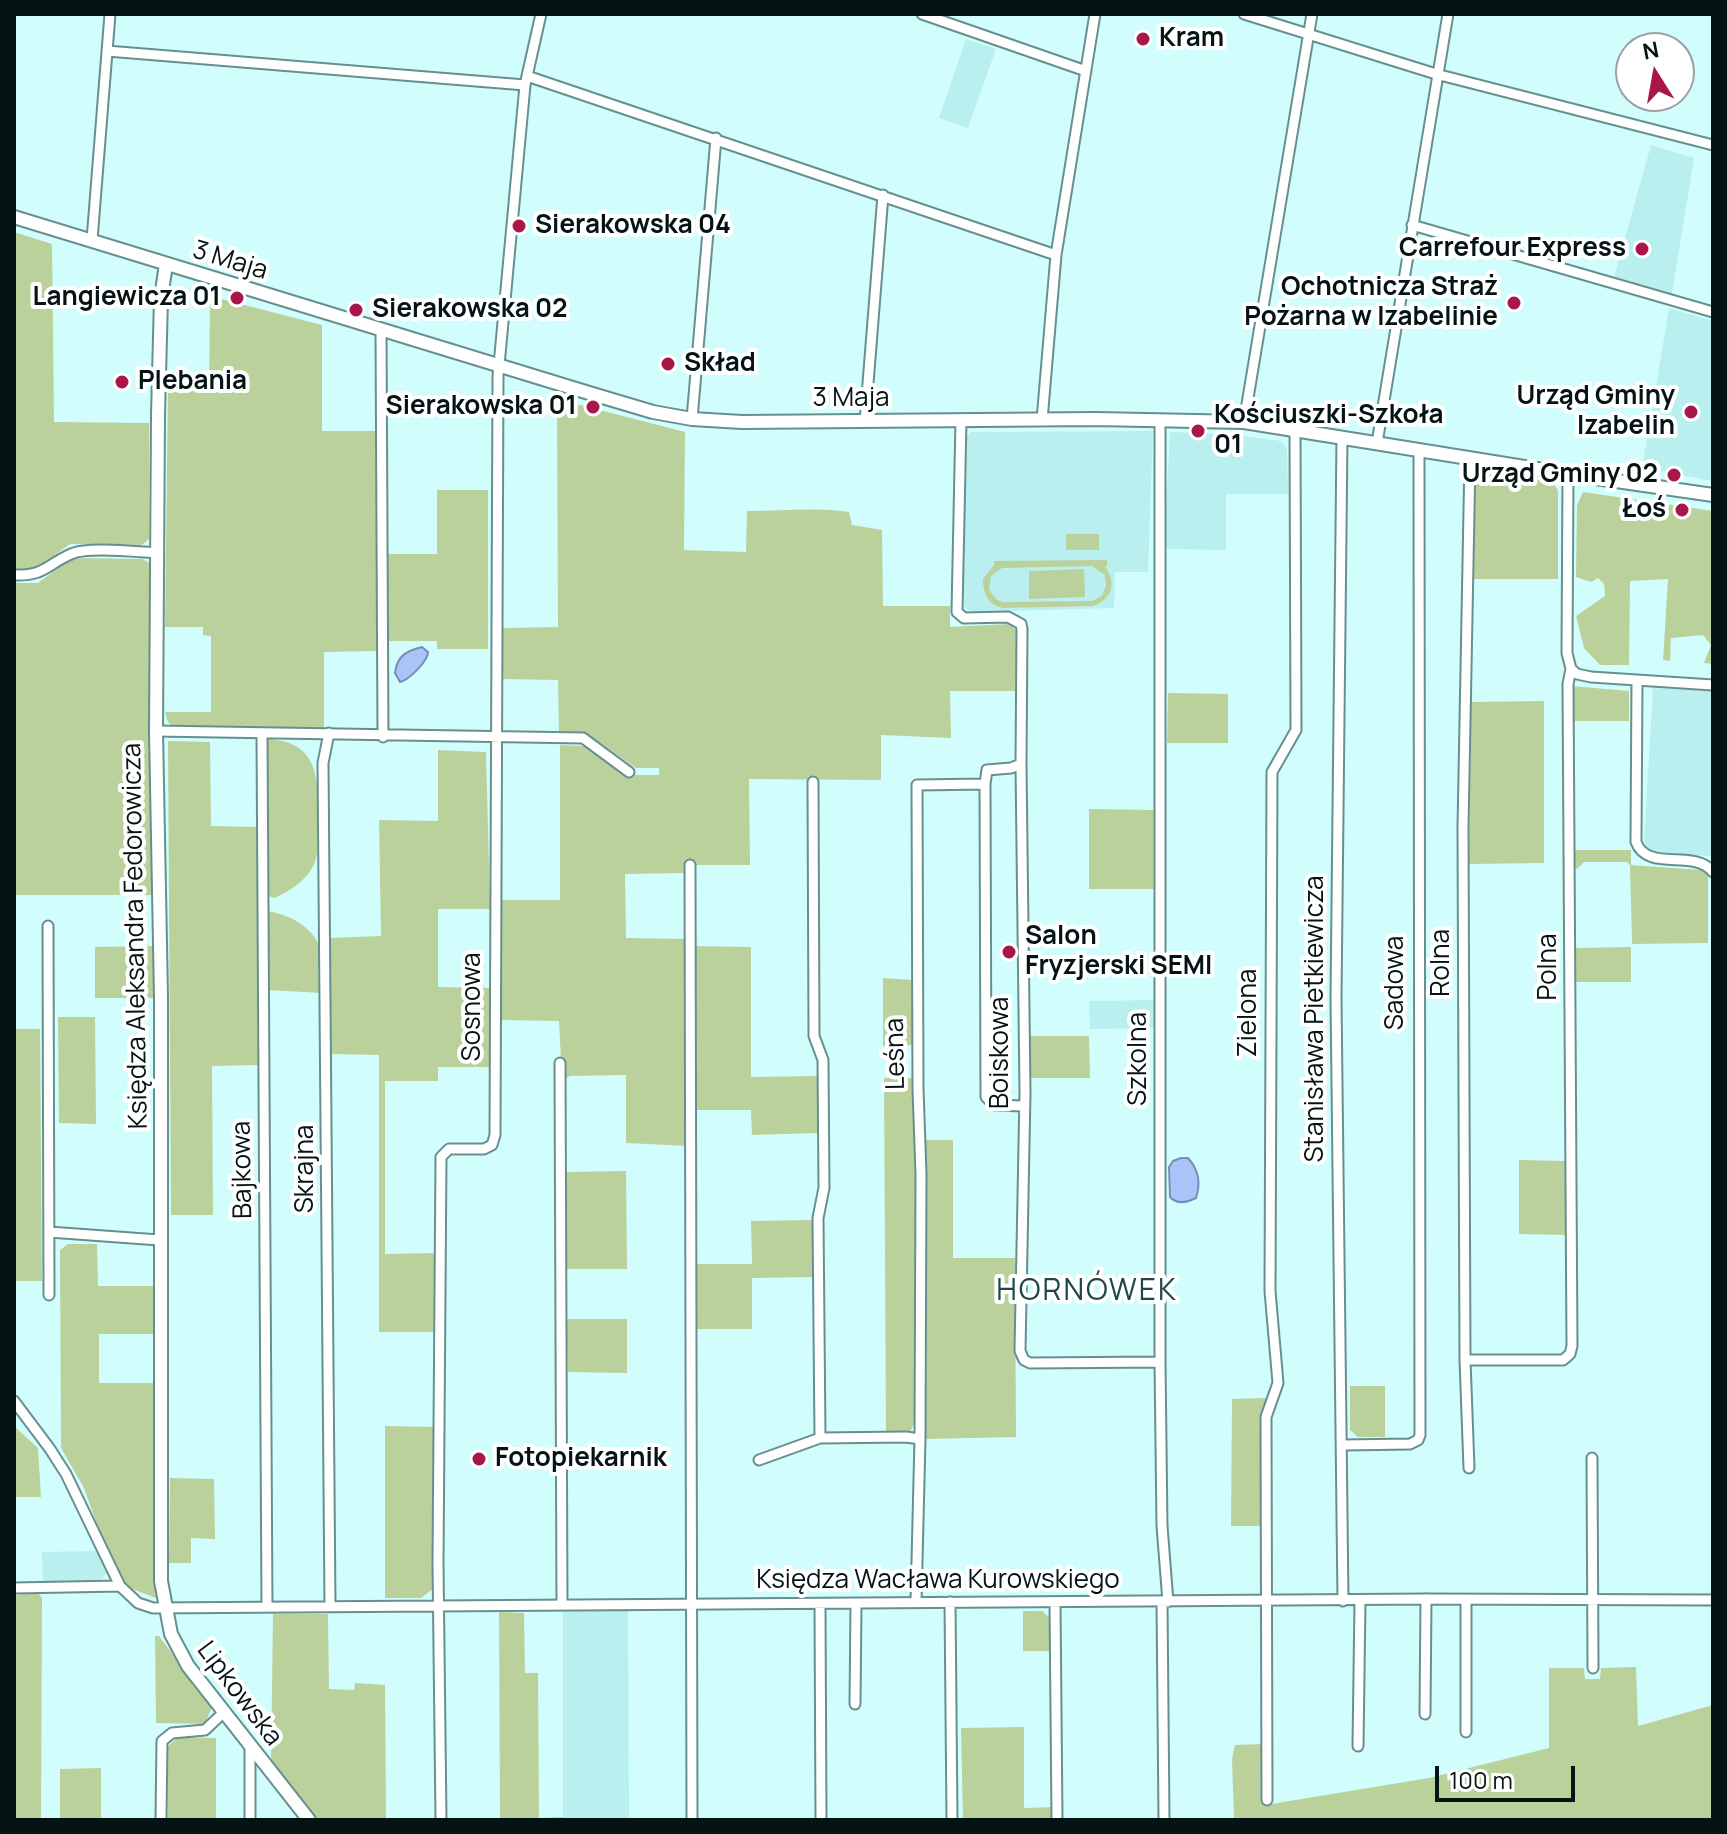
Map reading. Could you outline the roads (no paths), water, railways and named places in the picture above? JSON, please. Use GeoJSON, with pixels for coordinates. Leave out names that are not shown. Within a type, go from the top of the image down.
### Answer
{"type":"FeatureCollection","features":[{"type":"Feature","properties":{"kind":"street"},"geometry":{"type":"LineString","coordinates":[[92,240],[110,14]]}},
{"type":"Feature","properties":{"kind":"street","name":"Sosnowa"},"geometry":{"type":"LineString","coordinates":[[440,1605],[441,1157],[449,1149],[484,1149],[492,1145],[495,1135],[496,462],[499,365],[526,80],[541,14]]}},
{"type":"Feature","properties":{"kind":"street"},"geometry":{"type":"LineString","coordinates":[[922,14],[1086,71]]}},
{"type":"Feature","properties":{"kind":"street"},"geometry":{"type":"LineString","coordinates":[[1042,420],[1056,255],[1095,14]]}},
{"type":"Feature","properties":{"kind":"street"},"geometry":{"type":"LineString","coordinates":[[1244,14],[1436,74],[1713,145]]}},
{"type":"Feature","properties":{"kind":"street"},"geometry":{"type":"LineString","coordinates":[[1244,422],[1312,14]]}},
{"type":"Feature","properties":{"kind":"street"},"geometry":{"type":"LineString","coordinates":[[1377,443],[1448,14]]}},
{"type":"Feature","properties":{"kind":"street"},"geometry":{"type":"LineString","coordinates":[[107,51],[526,80],[716,138],[1056,255]]}},
{"type":"Feature","properties":{"kind":"street"},"geometry":{"type":"LineString","coordinates":[[692,419],[716,138]]}},
{"type":"Feature","properties":{"kind":"street"},"geometry":{"type":"LineString","coordinates":[[865,421],[883,195]]}},
{"type":"Feature","properties":{"kind":"street","name":"3 Maja"},"geometry":{"type":"LineString","coordinates":[[14,217],[653,412],[692,419],[742,422],[1244,422],[1713,495]]}},
{"type":"Feature","properties":{"kind":"street"},"geometry":{"type":"LineString","coordinates":[[1412,225],[1713,312]]}},
{"type":"Feature","properties":{"kind":"street","name":"Księdza Aleksandra Fedorowicza"},"geometry":{"type":"LineString","coordinates":[[164,1607],[160,1562],[161,997],[156,731],[161,298],[166,264]]}},
{"type":"Feature","properties":{"kind":"street"},"geometry":{"type":"LineString","coordinates":[[381,329],[383,737]]}},
{"type":"Feature","properties":{"kind":"street","name":"Boiskowa"},"geometry":{"type":"LineString","coordinates":[[961,420],[957,612],[964,618],[1008,617],[1021,624],[1022,629],[1020,1351],[1024,1360],[1030,1363],[1160,1362]]}},
{"type":"Feature","properties":{"kind":"street","name":"Szkolna"},"geometry":{"type":"LineString","coordinates":[[1160,420],[1160,1362],[1165,1602],[1164,1820]]}},
{"type":"Feature","properties":{"kind":"street","name":"Zielona"},"geometry":{"type":"LineString","coordinates":[[1267,1800],[1266,1417],[1278,1383],[1270,1291],[1272,772],[1296,730],[1295,429]]}},
{"type":"Feature","properties":{"kind":"street","name":"Stanisława Pietkiewicza"},"geometry":{"type":"LineString","coordinates":[[1342,437],[1336,998],[1343,1601]]}},
{"type":"Feature","properties":{"kind":"street","name":"Sadowa"},"geometry":{"type":"LineString","coordinates":[[1343,1445],[1410,1444],[1420,1435],[1419,450]]}},
{"type":"Feature","properties":{"kind":"street","name":"Rolna"},"geometry":{"type":"LineString","coordinates":[[1469,1468],[1465,1360],[1463,827],[1470,458]]}},
{"type":"Feature","properties":{"kind":"street","name":"Polna"},"geometry":{"type":"LineString","coordinates":[[1465,1360],[1563,1360],[1570,1354],[1572,1346],[1568,474]]}},
{"type":"Feature","properties":{"kind":"street"},"geometry":{"type":"LineString","coordinates":[[14,575],[39,574],[71,554],[83,551],[158,553]]}},
{"type":"Feature","properties":{"kind":"street"},"geometry":{"type":"LineString","coordinates":[[1571,669],[1577,674],[1591,677],[1713,685]]}},
{"type":"Feature","properties":{"kind":"street"},"geometry":{"type":"LineString","coordinates":[[1637,680],[1636,842],[1639,850],[1649,857],[1703,863],[1713,872]]}},
{"type":"Feature","properties":{"kind":"street"},"geometry":{"type":"LineString","coordinates":[[156,731],[583,738],[629,772]]}},
{"type":"Feature","properties":{"kind":"street","name":"Skrajna"},"geometry":{"type":"LineString","coordinates":[[329,733],[323,763],[330,1606]]}},
{"type":"Feature","properties":{"kind":"street","name":"Bajkowa"},"geometry":{"type":"LineString","coordinates":[[262,734],[267,1606]]}},
{"type":"Feature","properties":{"kind":"street"},"geometry":{"type":"LineString","coordinates":[[1021,764],[987,770],[985,784],[986,1097],[994,1105],[1023,1106]]}},
{"type":"Feature","properties":{"kind":"street"},"geometry":{"type":"LineString","coordinates":[[813,782],[814,1036],[823,1060],[824,1188],[818,1218],[820,1438]]}},
{"type":"Feature","properties":{"kind":"street","name":"Leśna"},"geometry":{"type":"LineString","coordinates":[[920,1439],[917,785],[985,784]]}},
{"type":"Feature","properties":{"kind":"street"},"geometry":{"type":"LineString","coordinates":[[690,865],[692,1820]]}},
{"type":"Feature","properties":{"kind":"street"},"geometry":{"type":"LineString","coordinates":[[48,926],[49,1295]]}},
{"type":"Feature","properties":{"kind":"street"},"geometry":{"type":"LineString","coordinates":[[560,1063],[562,1605]]}},
{"type":"Feature","properties":{"kind":"street"},"geometry":{"type":"LineString","coordinates":[[49,1232],[159,1240]]}},
{"type":"Feature","properties":{"kind":"street"},"geometry":{"type":"LineString","coordinates":[[14,1401],[66,1474],[120,1586],[144,1606],[164,1607]]}},
{"type":"Feature","properties":{"kind":"street"},"geometry":{"type":"LineString","coordinates":[[759,1460],[820,1438],[920,1439],[916,1602]]}},
{"type":"Feature","properties":{"kind":"street"},"geometry":{"type":"LineString","coordinates":[[1592,1458],[1593,1668]]}},
{"type":"Feature","properties":{"kind":"street"},"geometry":{"type":"LineString","coordinates":[[14,1588],[120,1586]]}},
{"type":"Feature","properties":{"kind":"street"},"geometry":{"type":"LineString","coordinates":[[1425,1714],[1426,1599]]}},
{"type":"Feature","properties":{"kind":"street"},"geometry":{"type":"LineString","coordinates":[[1466,1600],[1466,1732]]}},
{"type":"Feature","properties":{"kind":"street","name":"Księdza Wacława Kurowskiego"},"geometry":{"type":"LineString","coordinates":[[164,1607],[1713,1600]]}},
{"type":"Feature","properties":{"kind":"street"},"geometry":{"type":"LineString","coordinates":[[1358,1746],[1360,1601]]}},
{"type":"Feature","properties":{"kind":"street"},"geometry":{"type":"LineString","coordinates":[[950,1602],[952,1820]]}},
{"type":"Feature","properties":{"kind":"street"},"geometry":{"type":"LineString","coordinates":[[1055,1602],[1057,1820]]}},
{"type":"Feature","properties":{"kind":"street"},"geometry":{"type":"LineString","coordinates":[[820,1604],[821,1820]]}},
{"type":"Feature","properties":{"kind":"street"},"geometry":{"type":"LineString","coordinates":[[855,1704],[856,1604]]}},
{"type":"Feature","properties":{"kind":"street"},"geometry":{"type":"LineString","coordinates":[[440,1605],[441,1820]]}},
{"type":"Feature","properties":{"kind":"street","name":"Lipkowska"},"geometry":{"type":"LineString","coordinates":[[164,1607],[179,1651],[223,1713],[309,1820]]}},
{"type":"Feature","properties":{"kind":"street"},"geometry":{"type":"LineString","coordinates":[[161,1820],[162,1741],[172,1733],[205,1730],[223,1713]]}},
{"type":"Feature","properties":{"kind":"street"},"geometry":{"type":"LineString","coordinates":[[250,1746],[250,1820]]}},
{"type":"Feature","properties":{"kind":"water"},"geometry":{"type":"Polygon","coordinates":[[[422,647],[428,652],[425,660],[413,674],[400,682],[395,673],[400,658],[422,647]]]}},
{"type":"Feature","properties":{"kind":"water"},"geometry":{"type":"Polygon","coordinates":[[[1181,1158],[1188,1158],[1192,1163],[1199,1182],[1196,1198],[1183,1202],[1170,1197],[1169,1167],[1181,1158]]]}},
{"type":"Feature","properties":{"kind":"place","name":"Kram"},"geometry":{"type":"Point","coordinates":[1143,39]}},
{"type":"Feature","properties":{"kind":"place","name":"Sierakowska 04"},"geometry":{"type":"Point","coordinates":[519,226]}},
{"type":"Feature","properties":{"kind":"place","name":"Carrefour Express"},"geometry":{"type":"Point","coordinates":[1642,249]}},
{"type":"Feature","properties":{"kind":"place","name":"Langiewicza 01"},"geometry":{"type":"Point","coordinates":[237,298]}},
{"type":"Feature","properties":{"kind":"place","name":"Ochotnicza Straż Pożarna w Izabelinie"},"geometry":{"type":"Point","coordinates":[1514,303]}},
{"type":"Feature","properties":{"kind":"place","name":"Sierakowska 02"},"geometry":{"type":"Point","coordinates":[356,310]}},
{"type":"Feature","properties":{"kind":"place","name":"Skład"},"geometry":{"type":"Point","coordinates":[668,364]}},
{"type":"Feature","properties":{"kind":"place","name":"Plebania"},"geometry":{"type":"Point","coordinates":[122,382]}},
{"type":"Feature","properties":{"kind":"place","name":"Sierakowska 01"},"geometry":{"type":"Point","coordinates":[593,407]}},
{"type":"Feature","properties":{"kind":"place","name":"Urząd Gminy Izabelin"},"geometry":{"type":"Point","coordinates":[1691,412]}},
{"type":"Feature","properties":{"kind":"place","name":"Kościuszki-Szkoła 01"},"geometry":{"type":"Point","coordinates":[1198,431]}},
{"type":"Feature","properties":{"kind":"place","name":"Urząd Gminy 02"},"geometry":{"type":"Point","coordinates":[1674,475]}},
{"type":"Feature","properties":{"kind":"place","name":"Łoś"},"geometry":{"type":"Point","coordinates":[1682,510]}},
{"type":"Feature","properties":{"kind":"place","name":"Salon Fryzjerski SEMI"},"geometry":{"type":"Point","coordinates":[1009,952]}},
{"type":"Feature","properties":{"kind":"place","name":"Fotopiekarnik"},"geometry":{"type":"Point","coordinates":[479,1459]}},
{"type":"Feature","properties":{"kind":"district","name":"HORNÓWEK"},"geometry":{"type":"Point","coordinates":[1087,1292]}}]}
